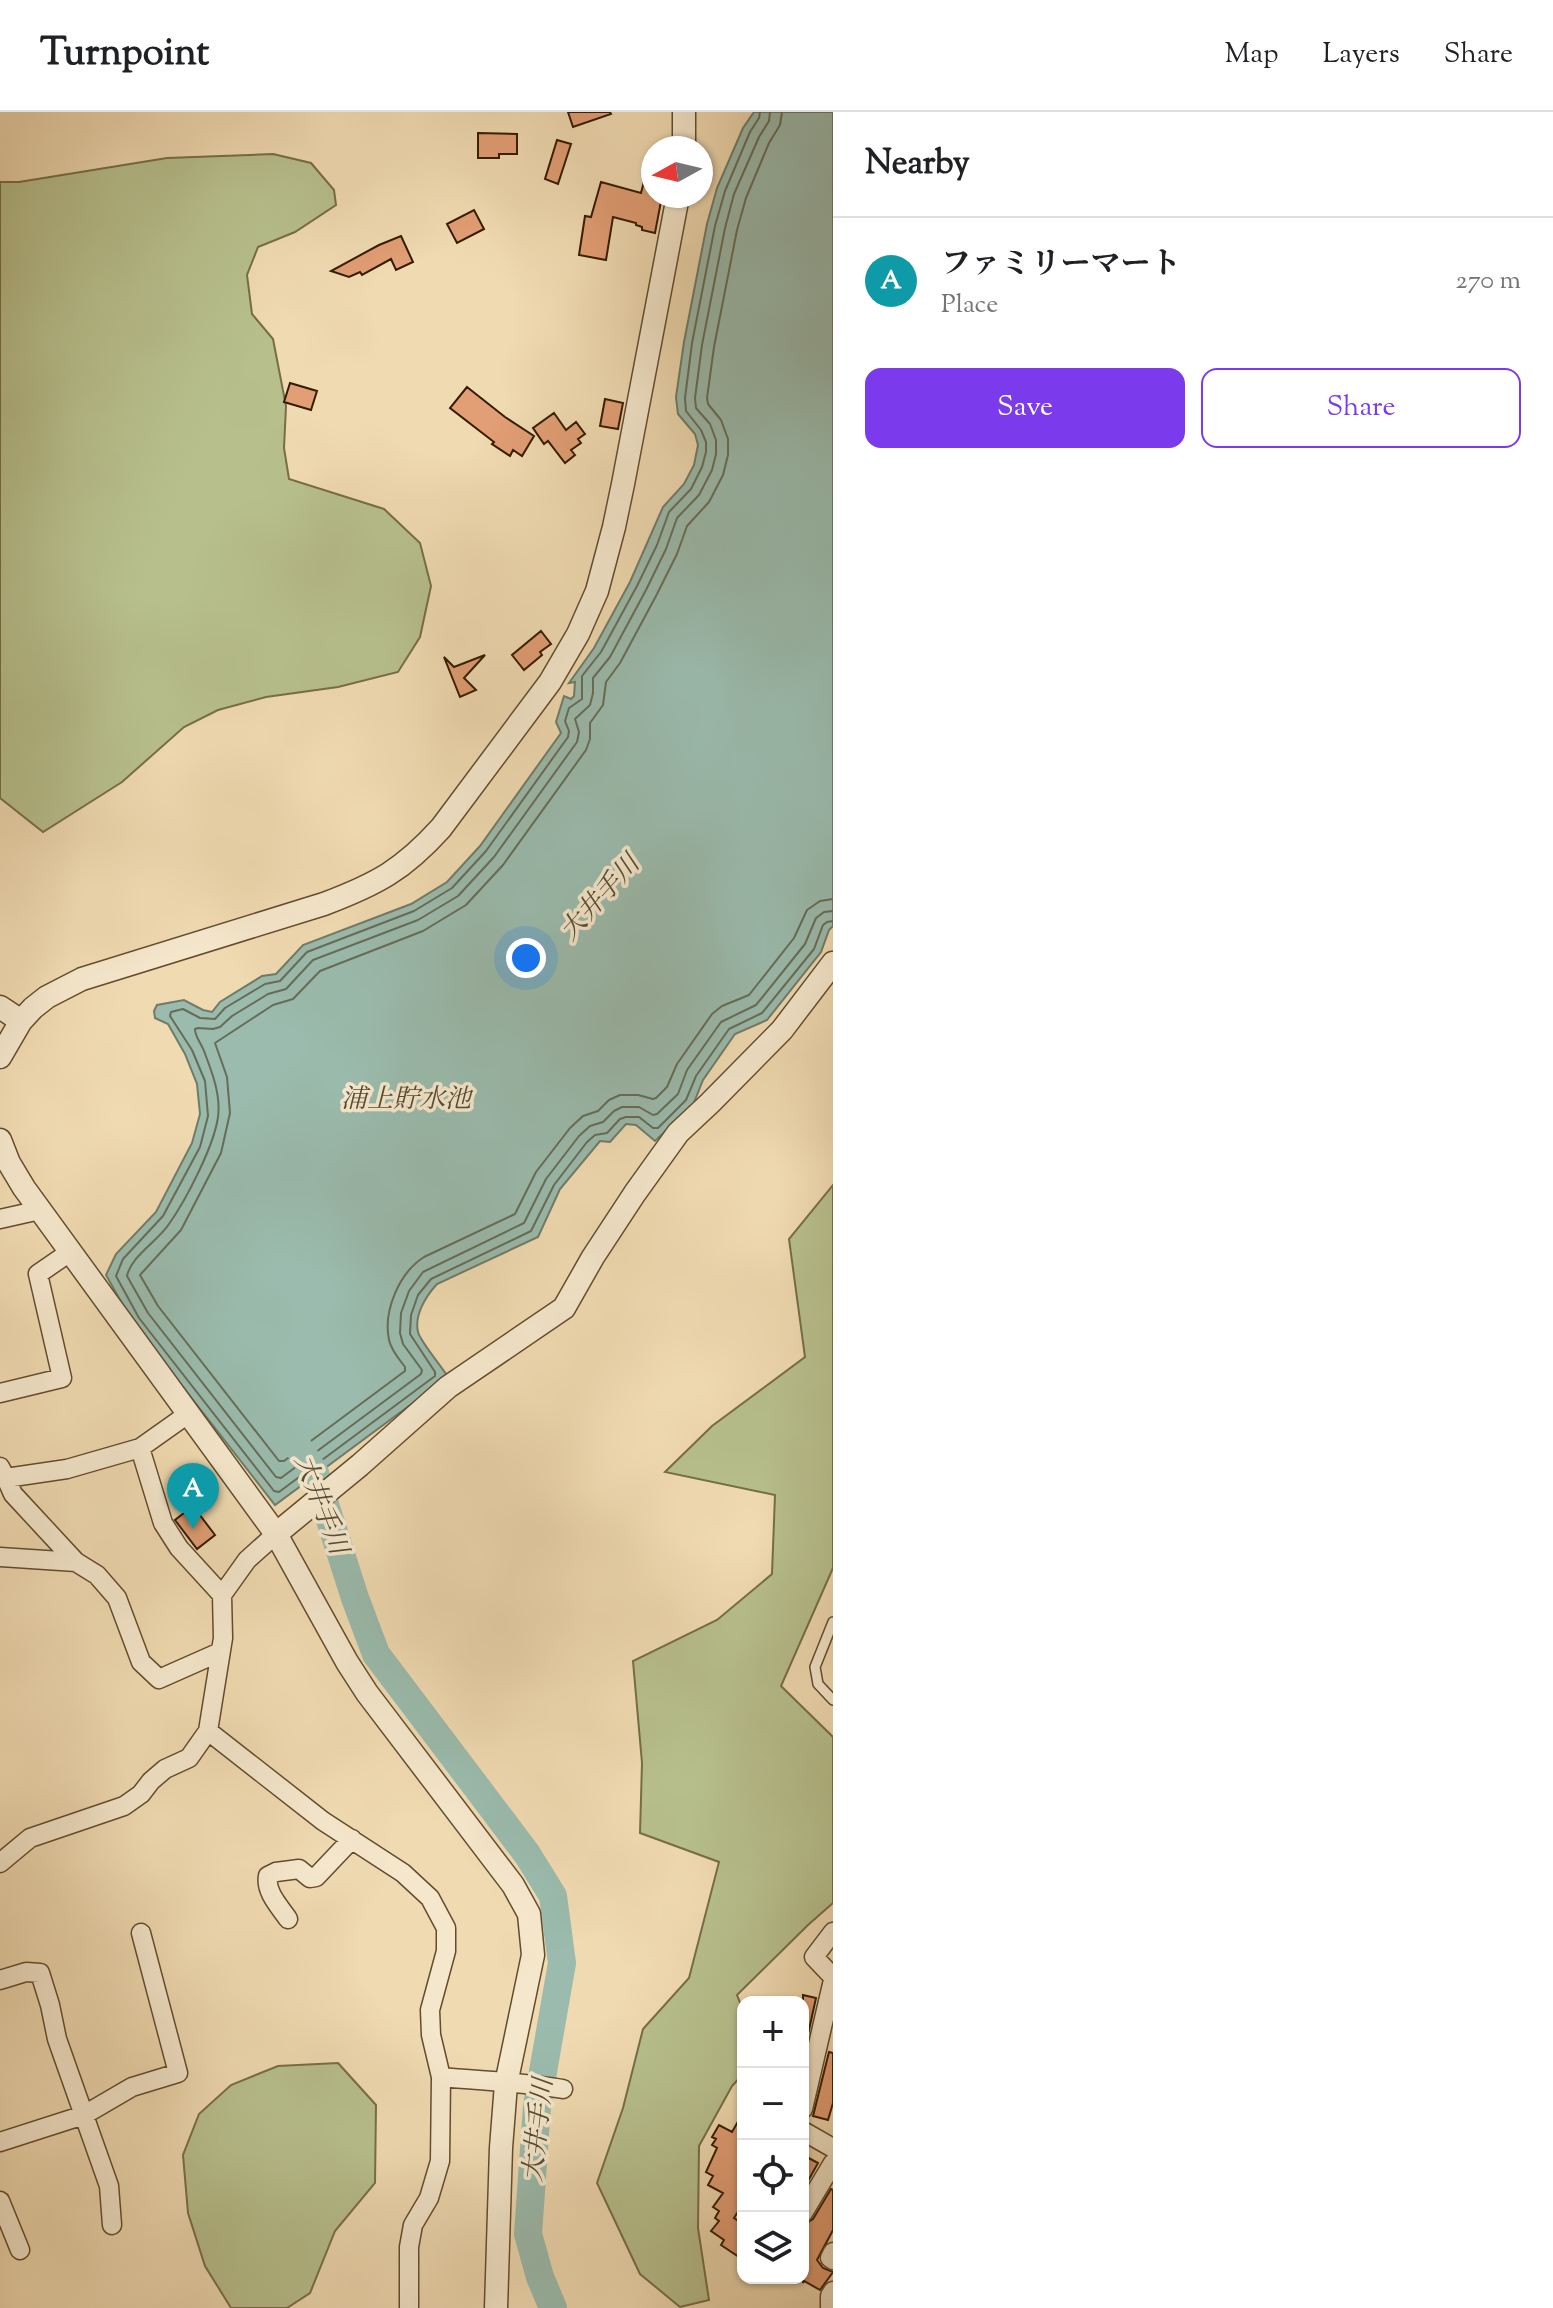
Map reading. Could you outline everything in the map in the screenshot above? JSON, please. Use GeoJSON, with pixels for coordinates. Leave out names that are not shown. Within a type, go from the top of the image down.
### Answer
{"type":"FeatureCollection","features":[{"type":"Feature","properties":{"kind":"street"},"geometry":{"type":"LineString","coordinates":[[684,112],[684,136]]}},
{"type":"Feature","properties":{"kind":"street"},"geometry":{"type":"LineString","coordinates":[[0,1057],[21,1021],[47,997],[82,979],[360,891],[398,870],[421,851],[441,828],[550,682],[578,634],[597,591],[623,484],[676,208]]}},
{"type":"Feature","properties":{"kind":"street"},"geometry":{"type":"LineString","coordinates":[[0,1863],[30,1838],[124,1806],[141,1794],[165,1769],[189,1758],[208,1731],[223,1638],[222,1595],[247,1560],[448,1387],[564,1308],[593,1257],[678,1133],[824,989],[833,963]]}},
{"type":"Feature","properties":{"kind":"street"},"geometry":{"type":"LineString","coordinates":[[0,1007],[21,1021]]}},
{"type":"Feature","properties":{"kind":"street"},"geometry":{"type":"LineString","coordinates":[[0,1140],[9,1163],[40,1210],[276,1534],[367,1693],[504,1872],[529,1914],[533,1955],[506,2084],[496,2308]]}},
{"type":"Feature","properties":{"kind":"street"},"geometry":{"type":"LineString","coordinates":[[0,1219],[40,1210]]}},
{"type":"Feature","properties":{"kind":"street"},"geometry":{"type":"LineString","coordinates":[[0,1393],[62,1378],[38,1274],[70,1252]]}},
{"type":"Feature","properties":{"kind":"street"},"geometry":{"type":"LineString","coordinates":[[188,1414],[140,1448],[67,1469],[3,1472],[13,1494],[76,1562],[97,1575],[117,1598],[141,1662],[159,1679],[220,1652]]}},
{"type":"Feature","properties":{"kind":"street"},"geometry":{"type":"LineString","coordinates":[[140,1448],[163,1523],[179,1548],[222,1595]]}},
{"type":"Feature","properties":{"kind":"street"},"geometry":{"type":"LineString","coordinates":[[0,1557],[76,1562]]}},
{"type":"Feature","properties":{"kind":"street"},"geometry":{"type":"LineString","coordinates":[[208,1731],[323,1821],[403,1873],[430,1898],[446,1928],[446,1951],[430,2010],[431,2035],[441,2077],[440,2161],[429,2198],[413,2225],[409,2247],[409,2308]]}},
{"type":"Feature","properties":{"kind":"street"},"geometry":{"type":"LineString","coordinates":[[288,1919],[270,1892],[268,1876],[299,1869],[310,1878],[316,1877],[352,1839]]}},
{"type":"Feature","properties":{"kind":"street"},"geometry":{"type":"LineString","coordinates":[[809,2083],[833,1978],[814,1957],[833,1932]]}},
{"type":"Feature","properties":{"kind":"street"},"geometry":{"type":"LineString","coordinates":[[0,2142],[84,2115],[132,2087],[178,2073],[141,1933]]}},
{"type":"Feature","properties":{"kind":"street"},"geometry":{"type":"LineString","coordinates":[[0,1980],[26,1972],[40,1973],[57,2039],[109,2186],[112,2225]]}},
{"type":"Feature","properties":{"kind":"street"},"geometry":{"type":"LineString","coordinates":[[441,2077],[506,2084],[529,2083],[563,2089]]}},
{"type":"Feature","properties":{"kind":"street"},"geometry":{"type":"LineString","coordinates":[[809,2134],[833,2148]]}},
{"type":"Feature","properties":{"kind":"street"},"geometry":{"type":"LineString","coordinates":[[804,2212],[833,2163]]}},
{"type":"Feature","properties":{"kind":"street"},"geometry":{"type":"LineString","coordinates":[[0,2201],[20,2250]]}},
{"type":"Feature","properties":{"kind":"street"},"geometry":{"type":"LineString","coordinates":[[833,2252],[830,2258],[833,2260]]}},
{"type":"Feature","properties":{"kind":"street"},"geometry":{"type":"LineString","coordinates":[[830,2308],[833,2291]]}},
{"type":"Feature","properties":{"kind":"lane"},"geometry":{"type":"LineString","coordinates":[[833,1622],[827,1644],[815,1667],[818,1684],[833,1700]]}},
{"type":"Feature","properties":{"kind":"lane"},"geometry":{"type":"LineString","coordinates":[[827,1644],[833,1655]]}},
{"type":"Feature","properties":{"kind":"green space"},"geometry":{"type":"Polygon","coordinates":[[[273,154],[311,163],[334,190],[336,205],[295,232],[258,247],[247,275],[252,314],[273,339],[286,406],[284,448],[289,479],[384,509],[420,543],[431,586],[420,637],[398,672],[338,687],[266,697],[218,710],[184,727],[122,782],[43,832],[0,798],[0,182],[19,182],[167,158],[273,154]]]}},
{"type":"Feature","properties":{"kind":"green space"},"geometry":{"type":"Polygon","coordinates":[[[833,1185],[833,1568],[781,1686],[833,1737],[833,1903],[737,1995],[737,2081],[699,2146],[698,2228],[709,2300],[680,2307],[640,2274],[597,2183],[623,2108],[643,2029],[689,1978],[719,1862],[640,1833],[642,1763],[633,1661],[717,1620],[772,1574],[775,1495],[665,1472],[712,1426],[805,1357],[789,1239],[833,1185]]]}},
{"type":"Feature","properties":{"kind":"green space"},"geometry":{"type":"Polygon","coordinates":[[[338,2063],[376,2105],[375,2183],[335,2231],[310,2293],[287,2308],[231,2308],[205,2266],[188,2213],[183,2155],[199,2114],[231,2085],[278,2066],[338,2063]]]}},
{"type":"Feature","properties":{"kind":"water","name":"浦上貯水池"},"geometry":{"type":"Polygon","coordinates":[[[754,112],[833,112],[833,926],[821,952],[767,1020],[735,1034],[703,1080],[693,1105],[655,1141],[636,1125],[626,1124],[610,1142],[600,1141],[560,1189],[538,1237],[437,1284],[422,1306],[417,1326],[423,1341],[448,1377],[275,1505],[133,1323],[106,1275],[116,1254],[156,1212],[192,1143],[200,1114],[197,1084],[185,1054],[168,1024],[155,1018],[154,1011],[157,1005],[184,1000],[212,1012],[220,1002],[262,976],[276,974],[303,945],[411,904],[447,882],[480,846],[561,733],[556,722],[564,696],[571,699],[574,696],[575,682],[569,683],[594,648],[630,582],[663,507],[684,484],[694,465],[698,445],[695,434],[678,414],[676,397],[707,224],[717,188],[743,128],[754,112]]]}},
{"type":"Feature","properties":{"kind":"building"},"geometry":{"type":"Polygon","coordinates":[[[568,112],[610,112],[611,114],[573,127],[568,112]]]}},
{"type":"Feature","properties":{"kind":"building"},"geometry":{"type":"Polygon","coordinates":[[[478,133],[517,134],[517,154],[478,158],[478,133]]]}},
{"type":"Feature","properties":{"kind":"building"},"geometry":{"type":"Polygon","coordinates":[[[557,140],[571,144],[558,184],[545,179],[557,140]]]}},
{"type":"Feature","properties":{"kind":"building"},"geometry":{"type":"Polygon","coordinates":[[[601,182],[641,193],[641,208],[660,208],[655,233],[642,230],[636,223],[613,217],[606,260],[579,255],[585,216],[591,217],[601,182]]]}},
{"type":"Feature","properties":{"kind":"building"},"geometry":{"type":"Polygon","coordinates":[[[474,210],[484,229],[457,243],[447,224],[474,210]]]}},
{"type":"Feature","properties":{"kind":"building"},"geometry":{"type":"Polygon","coordinates":[[[401,236],[413,262],[396,270],[391,259],[362,275],[360,272],[349,277],[331,271],[379,245],[401,236]]]}},
{"type":"Feature","properties":{"kind":"building"},"geometry":{"type":"Polygon","coordinates":[[[290,383],[317,391],[311,410],[284,402],[290,383]]]}},
{"type":"Feature","properties":{"kind":"building"},"geometry":{"type":"Polygon","coordinates":[[[467,387],[534,436],[522,456],[513,450],[510,456],[492,444],[494,442],[450,408],[467,387]]]}},
{"type":"Feature","properties":{"kind":"building"},"geometry":{"type":"Polygon","coordinates":[[[605,399],[623,403],[618,429],[600,426],[605,399]]]}},
{"type":"Feature","properties":{"kind":"building"},"geometry":{"type":"Polygon","coordinates":[[[554,413],[566,430],[576,422],[585,434],[578,439],[581,443],[571,450],[575,455],[565,463],[548,441],[544,444],[533,428],[554,413]]]}},
{"type":"Feature","properties":{"kind":"building"},"geometry":{"type":"Polygon","coordinates":[[[541,631],[551,644],[524,670],[512,655],[541,631]]]}},
{"type":"Feature","properties":{"kind":"building"},"geometry":{"type":"Polygon","coordinates":[[[485,655],[464,678],[476,690],[460,697],[444,657],[454,667],[485,655]]]}},
{"type":"Feature","properties":{"kind":"building"},"geometry":{"type":"Polygon","coordinates":[[[193,1506],[215,1535],[197,1549],[175,1520],[193,1506]]]}},
{"type":"Feature","properties":{"kind":"building"},"geometry":{"type":"Polygon","coordinates":[[[809,1996],[816,1998],[809,2030],[809,1996]]]}},
{"type":"Feature","properties":{"kind":"building"},"geometry":{"type":"Polygon","coordinates":[[[829,2052],[833,2053],[833,2103],[828,2120],[813,2116],[829,2052]]]}},
{"type":"Feature","properties":{"kind":"building"},"geometry":{"type":"Polygon","coordinates":[[[737,2123],[737,2213],[734,2218],[737,2220],[737,2256],[721,2245],[724,2240],[711,2231],[719,2221],[715,2218],[719,2211],[713,2207],[723,2193],[708,2185],[713,2176],[706,2172],[717,2148],[712,2145],[716,2139],[712,2137],[719,2125],[732,2132],[737,2123]]]}},
{"type":"Feature","properties":{"kind":"building"},"geometry":{"type":"Polygon","coordinates":[[[809,2158],[818,2163],[809,2179],[809,2158]]]}},
{"type":"Feature","properties":{"kind":"building"},"geometry":{"type":"Polygon","coordinates":[[[833,2190],[833,2230],[817,2260],[823,2268],[833,2272],[820,2290],[809,2284],[809,2221],[833,2190]]]}},
{"type":"Feature","properties":{"kind":"waterway","name":"大井手川"},"geometry":{"type":"LineString","coordinates":[[295,1442],[315,1473],[376,1654],[527,1854],[553,1896],[562,1963],[537,2106],[528,2234],[553,2308]]}},
{"type":"Feature","properties":{"kind":"place","name":"ファミリーマート"},"geometry":{"type":"Point","coordinates":[193,1529]}}]}
